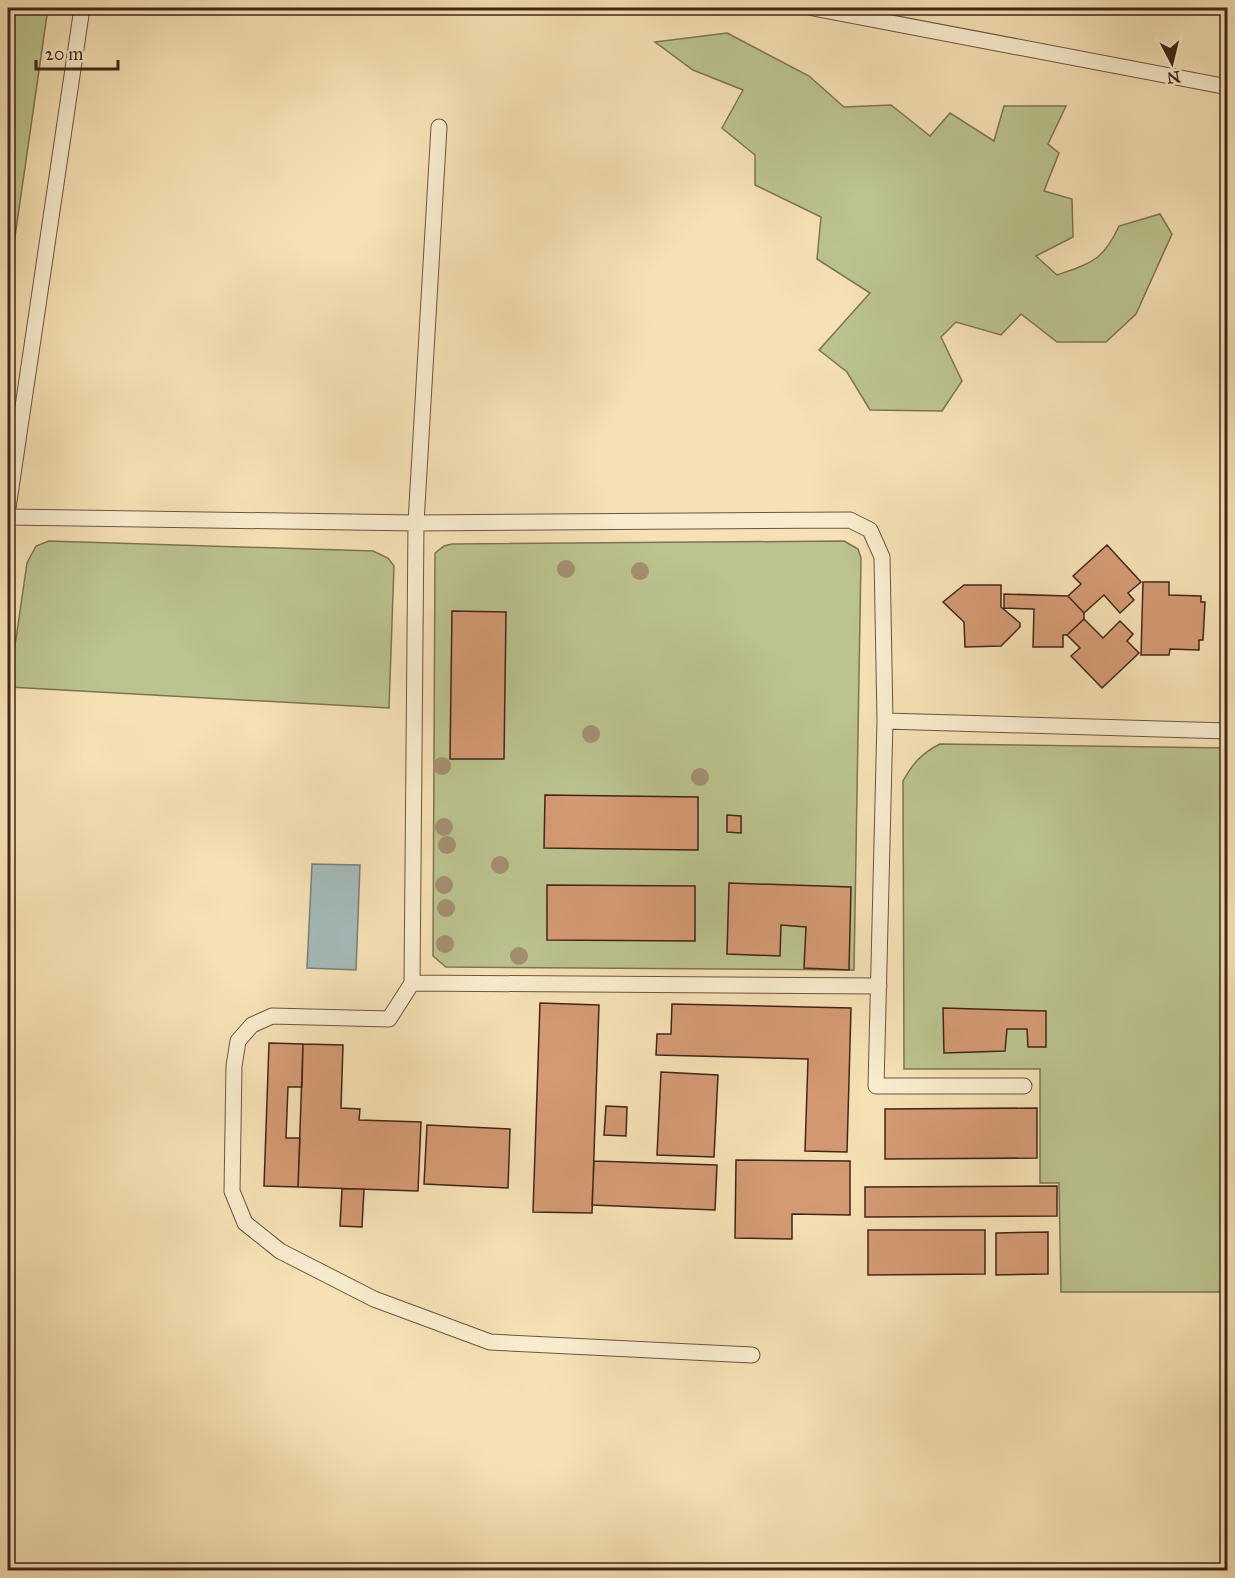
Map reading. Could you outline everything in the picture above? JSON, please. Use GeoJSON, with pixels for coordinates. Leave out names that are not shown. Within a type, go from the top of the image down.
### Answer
{"type":"FeatureCollection","features":[{"type":"Feature","properties":{"kind":"lane"},"geometry":{"type":"LineString","coordinates":[[8,508],[82,8]]}},
{"type":"Feature","properties":{"kind":"lane"},"geometry":{"type":"LineString","coordinates":[[813,8],[1227,87]]}},
{"type":"Feature","properties":{"kind":"lane"},"geometry":{"type":"LineString","coordinates":[[439,127],[416,523],[412,983],[389,1019],[272,1016],[252,1025],[238,1041],[234,1066],[232,1191],[245,1223],[280,1251],[374,1299],[490,1342],[752,1355]]}},
{"type":"Feature","properties":{"kind":"lane"},"geometry":{"type":"LineString","coordinates":[[8,517],[416,523],[850,520],[870,530],[882,557],[885,721],[876,1086],[1023,1086]]}},
{"type":"Feature","properties":{"kind":"lane"},"geometry":{"type":"LineString","coordinates":[[885,721],[1227,731]]}},
{"type":"Feature","properties":{"kind":"lane"},"geometry":{"type":"LineString","coordinates":[[412,983],[879,986]]}},
{"type":"Feature","properties":{"kind":"green space"},"geometry":{"type":"Polygon","coordinates":[[[8,8],[48,8],[8,285],[8,8]]]}},
{"type":"Feature","properties":{"kind":"green space"},"geometry":{"type":"Polygon","coordinates":[[[727,33],[809,76],[844,107],[891,105],[930,136],[950,113],[994,141],[1004,106],[1066,106],[1048,144],[1059,153],[1044,191],[1072,199],[1073,237],[1036,256],[1057,275],[1095,259],[1107,247],[1119,226],[1160,214],[1172,234],[1136,314],[1106,342],[1057,342],[1021,314],[1001,335],[956,322],[941,337],[962,381],[942,411],[870,410],[847,372],[819,350],[870,293],[817,259],[821,217],[755,185],[755,155],[722,128],[743,90],[693,70],[655,42],[727,33]]]}},
{"type":"Feature","properties":{"kind":"green space"},"geometry":{"type":"Polygon","coordinates":[[[49,541],[373,551],[388,558],[394,566],[389,708],[9,687],[27,563],[36,546],[49,541]]]}},
{"type":"Feature","properties":{"kind":"green space"},"geometry":{"type":"Polygon","coordinates":[[[844,541],[858,549],[861,558],[854,970],[446,967],[433,956],[435,553],[444,546],[452,544],[844,541]]]}},
{"type":"Feature","properties":{"kind":"green space"},"geometry":{"type":"Polygon","coordinates":[[[940,744],[1227,748],[1227,1292],[1061,1292],[1059,1183],[1040,1183],[1040,1069],[904,1069],[903,781],[918,759],[940,744]]]}},
{"type":"Feature","properties":{"kind":"water"},"geometry":{"type":"Polygon","coordinates":[[[312,864],[360,865],[356,970],[307,968],[312,864]]]}},
{"type":"Feature","properties":{"kind":"building"},"geometry":{"type":"Polygon","coordinates":[[[1107,545],[1141,582],[1128,593],[1134,600],[1120,613],[1104,595],[1084,613],[1068,596],[1081,584],[1073,576],[1107,545]]]}},
{"type":"Feature","properties":{"kind":"building"},"geometry":{"type":"Polygon","coordinates":[[[1143,582],[1169,582],[1169,595],[1201,596],[1201,602],[1205,602],[1203,640],[1199,640],[1199,650],[1170,649],[1169,655],[1141,655],[1143,582]]]}},
{"type":"Feature","properties":{"kind":"building"},"geometry":{"type":"Polygon","coordinates":[[[964,585],[1001,585],[1001,607],[1020,623],[1020,627],[1001,646],[965,647],[964,622],[943,602],[964,585]]]}},
{"type":"Feature","properties":{"kind":"building"},"geometry":{"type":"Polygon","coordinates":[[[1004,594],[1068,596],[1084,613],[1084,619],[1067,635],[1063,635],[1063,647],[1033,647],[1034,609],[1004,608],[1004,594]]]}},
{"type":"Feature","properties":{"kind":"building"},"geometry":{"type":"Polygon","coordinates":[[[452,611],[506,612],[504,759],[450,759],[452,611]]]}},
{"type":"Feature","properties":{"kind":"building"},"geometry":{"type":"Polygon","coordinates":[[[1084,619],[1103,638],[1120,621],[1133,634],[1127,641],[1139,653],[1102,688],[1071,656],[1080,648],[1067,635],[1084,619]]]}},
{"type":"Feature","properties":{"kind":"building"},"geometry":{"type":"Polygon","coordinates":[[[545,795],[698,797],[698,850],[544,848],[545,795]]]}},
{"type":"Feature","properties":{"kind":"building"},"geometry":{"type":"Polygon","coordinates":[[[727,815],[741,816],[741,833],[727,832],[727,815]]]}},
{"type":"Feature","properties":{"kind":"building"},"geometry":{"type":"Polygon","coordinates":[[[729,883],[851,887],[849,970],[804,968],[806,927],[781,925],[780,956],[727,954],[729,883]]]}},
{"type":"Feature","properties":{"kind":"building"},"geometry":{"type":"Polygon","coordinates":[[[547,885],[695,886],[695,941],[547,940],[547,885]]]}},
{"type":"Feature","properties":{"kind":"building"},"geometry":{"type":"Polygon","coordinates":[[[540,1003],[599,1005],[592,1213],[533,1212],[540,1003]]]}},
{"type":"Feature","properties":{"kind":"building"},"geometry":{"type":"Polygon","coordinates":[[[672,1004],[851,1008],[847,1152],[805,1151],[808,1059],[656,1055],[657,1034],[671,1034],[672,1004]]]}},
{"type":"Feature","properties":{"kind":"building"},"geometry":{"type":"Polygon","coordinates":[[[943,1008],[1046,1011],[1046,1047],[1028,1047],[1027,1029],[1007,1029],[1005,1051],[944,1053],[943,1008]]]}},
{"type":"Feature","properties":{"kind":"building"},"geometry":{"type":"Polygon","coordinates":[[[269,1043],[303,1044],[302,1087],[288,1087],[286,1138],[300,1138],[298,1187],[264,1186],[269,1043]]]}},
{"type":"Feature","properties":{"kind":"building"},"geometry":{"type":"Polygon","coordinates":[[[303,1044],[343,1045],[341,1108],[360,1109],[359,1120],[421,1122],[418,1191],[298,1187],[303,1044]]]}},
{"type":"Feature","properties":{"kind":"building"},"geometry":{"type":"Polygon","coordinates":[[[661,1072],[718,1075],[714,1157],[657,1155],[661,1072]]]}},
{"type":"Feature","properties":{"kind":"building"},"geometry":{"type":"Polygon","coordinates":[[[606,1106],[627,1107],[626,1136],[604,1135],[606,1106]]]}},
{"type":"Feature","properties":{"kind":"building"},"geometry":{"type":"Polygon","coordinates":[[[1037,1108],[1037,1158],[885,1159],[885,1109],[1037,1108]]]}},
{"type":"Feature","properties":{"kind":"building"},"geometry":{"type":"Polygon","coordinates":[[[427,1125],[510,1129],[508,1188],[424,1184],[427,1125]]]}},
{"type":"Feature","properties":{"kind":"building"},"geometry":{"type":"Polygon","coordinates":[[[736,1160],[850,1161],[850,1215],[792,1214],[792,1239],[735,1238],[736,1160]]]}},
{"type":"Feature","properties":{"kind":"building"},"geometry":{"type":"Polygon","coordinates":[[[594,1161],[717,1165],[715,1210],[592,1205],[594,1161]]]}},
{"type":"Feature","properties":{"kind":"building"},"geometry":{"type":"Polygon","coordinates":[[[1057,1186],[1057,1216],[865,1217],[865,1187],[1057,1186]]]}},
{"type":"Feature","properties":{"kind":"building"},"geometry":{"type":"Polygon","coordinates":[[[342,1189],[364,1189],[362,1227],[340,1226],[342,1189]]]}},
{"type":"Feature","properties":{"kind":"building"},"geometry":{"type":"Polygon","coordinates":[[[868,1230],[985,1230],[985,1274],[868,1275],[868,1230]]]}},
{"type":"Feature","properties":{"kind":"building"},"geometry":{"type":"Polygon","coordinates":[[[1048,1232],[1048,1274],[996,1275],[996,1233],[1048,1232]]]}}]}
